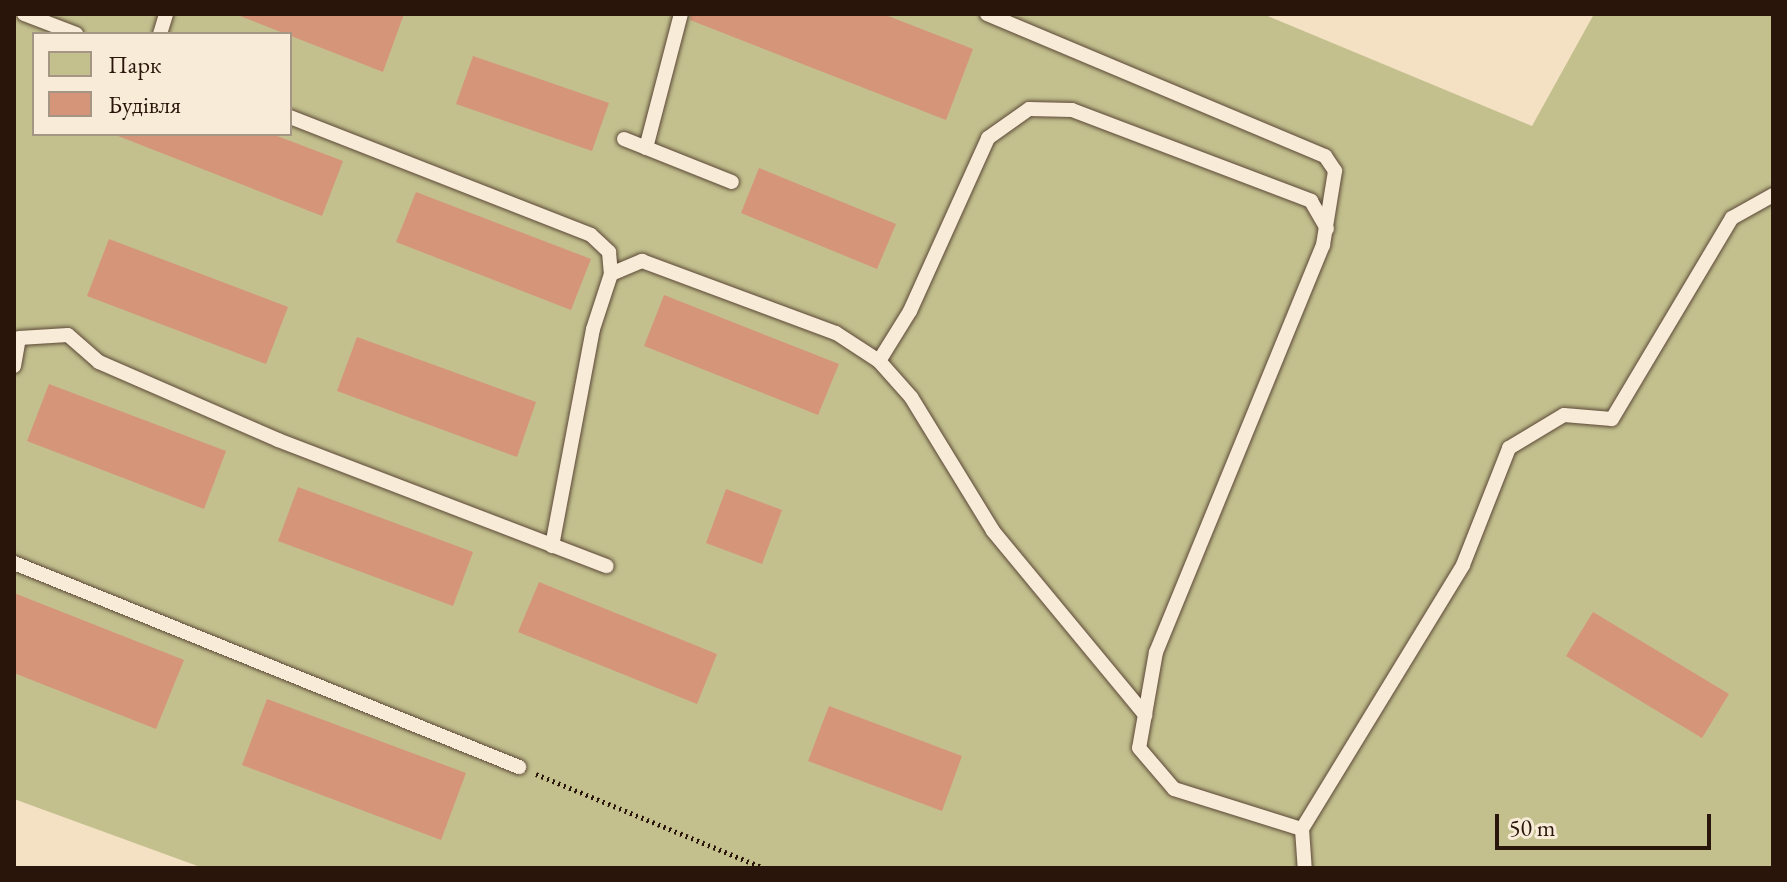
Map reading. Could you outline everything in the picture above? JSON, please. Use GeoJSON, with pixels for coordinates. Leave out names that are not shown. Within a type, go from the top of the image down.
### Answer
{"type":"FeatureCollection","features":[{"type":"Feature","properties":{"kind":"lane"},"geometry":{"type":"LineString","coordinates":[[24,14],[71,32]]}},
{"type":"Feature","properties":{"kind":"lane"},"geometry":{"type":"LineString","coordinates":[[646,148],[681,14]]}},
{"type":"Feature","properties":{"kind":"lane"},"geometry":{"type":"LineString","coordinates":[[987,14],[1325,156],[1335,171],[1327,229],[1156,652],[1139,748],[1174,789],[1302,829]]}},
{"type":"Feature","properties":{"kind":"lane"},"geometry":{"type":"LineString","coordinates":[[879,361],[910,311],[988,138],[1029,109],[1072,110],[1311,201],[1327,229]]}},
{"type":"Feature","properties":{"kind":"lane"},"geometry":{"type":"LineString","coordinates":[[292,118],[591,235],[609,252],[611,274],[593,329],[552,546]]}},
{"type":"Feature","properties":{"kind":"lane"},"geometry":{"type":"LineString","coordinates":[[624,139],[732,182]]}},
{"type":"Feature","properties":{"kind":"lane"},"geometry":{"type":"LineString","coordinates":[[1305,868],[1302,829],[1463,565],[1509,448],[1564,415],[1612,419],[1732,218],[1773,195]]}},
{"type":"Feature","properties":{"kind":"lane"},"geometry":{"type":"LineString","coordinates":[[611,274],[642,261],[836,333],[879,361],[911,397],[993,531],[1145,715]]}},
{"type":"Feature","properties":{"kind":"lane"},"geometry":{"type":"LineString","coordinates":[[14,366],[19,338],[68,335],[127,374],[607,566]]}},
{"type":"Feature","properties":{"kind":"lane"},"geometry":{"type":"LineString","coordinates":[[14,563],[519,767]]}},
{"type":"Feature","properties":{"kind":"path"},"geometry":{"type":"LineString","coordinates":[[491,755],[764,868]]}},
{"type":"Feature","properties":{"kind":"green space"},"geometry":{"type":"Polygon","coordinates":[[[14,14],[1263,14],[1532,126],[1594,14],[1773,14],[1773,868],[203,868],[14,799],[14,14]]]}},
{"type":"Feature","properties":{"kind":"building"},"geometry":{"type":"Polygon","coordinates":[[[235,14],[404,14],[383,72],[292,36],[292,32],[281,32],[235,14]]]}},
{"type":"Feature","properties":{"kind":"building"},"geometry":{"type":"Polygon","coordinates":[[[691,14],[883,14],[973,49],[946,120],[690,20],[691,14]]]}},
{"type":"Feature","properties":{"kind":"building"},"geometry":{"type":"Polygon","coordinates":[[[473,56],[609,103],[592,151],[456,104],[473,56]]]}},
{"type":"Feature","properties":{"kind":"building"},"geometry":{"type":"Polygon","coordinates":[[[118,136],[277,136],[343,161],[322,216],[118,136]]]}},
{"type":"Feature","properties":{"kind":"building"},"geometry":{"type":"Polygon","coordinates":[[[759,168],[896,224],[877,269],[741,213],[759,168]]]}},
{"type":"Feature","properties":{"kind":"building"},"geometry":{"type":"Polygon","coordinates":[[[416,192],[591,259],[571,310],[396,242],[416,192]]]}},
{"type":"Feature","properties":{"kind":"building"},"geometry":{"type":"Polygon","coordinates":[[[109,239],[288,307],[266,364],[87,296],[109,239]]]}},
{"type":"Feature","properties":{"kind":"building"},"geometry":{"type":"Polygon","coordinates":[[[664,295],[839,364],[818,415],[644,346],[664,295]]]}},
{"type":"Feature","properties":{"kind":"building"},"geometry":{"type":"Polygon","coordinates":[[[357,337],[536,402],[517,457],[337,391],[357,337]]]}},
{"type":"Feature","properties":{"kind":"building"},"geometry":{"type":"Polygon","coordinates":[[[49,384],[226,451],[204,509],[27,441],[49,384]]]}},
{"type":"Feature","properties":{"kind":"building"},"geometry":{"type":"Polygon","coordinates":[[[298,487],[473,552],[453,606],[278,541],[298,487]]]}},
{"type":"Feature","properties":{"kind":"building"},"geometry":{"type":"Polygon","coordinates":[[[726,489],[782,510],[762,564],[706,543],[726,489]]]}},
{"type":"Feature","properties":{"kind":"building"},"geometry":{"type":"Polygon","coordinates":[[[539,582],[717,654],[697,704],[518,632],[539,582]]]}},
{"type":"Feature","properties":{"kind":"building"},"geometry":{"type":"Polygon","coordinates":[[[14,593],[184,660],[156,729],[14,673],[14,593]]]}},
{"type":"Feature","properties":{"kind":"building"},"geometry":{"type":"Polygon","coordinates":[[[1593,612],[1729,694],[1702,738],[1566,656],[1593,612]]]}},
{"type":"Feature","properties":{"kind":"building"},"geometry":{"type":"Polygon","coordinates":[[[267,699],[466,773],[441,840],[242,765],[267,699]]]}},
{"type":"Feature","properties":{"kind":"building"},"geometry":{"type":"Polygon","coordinates":[[[829,706],[962,756],[942,811],[808,761],[829,706]]]}}]}
